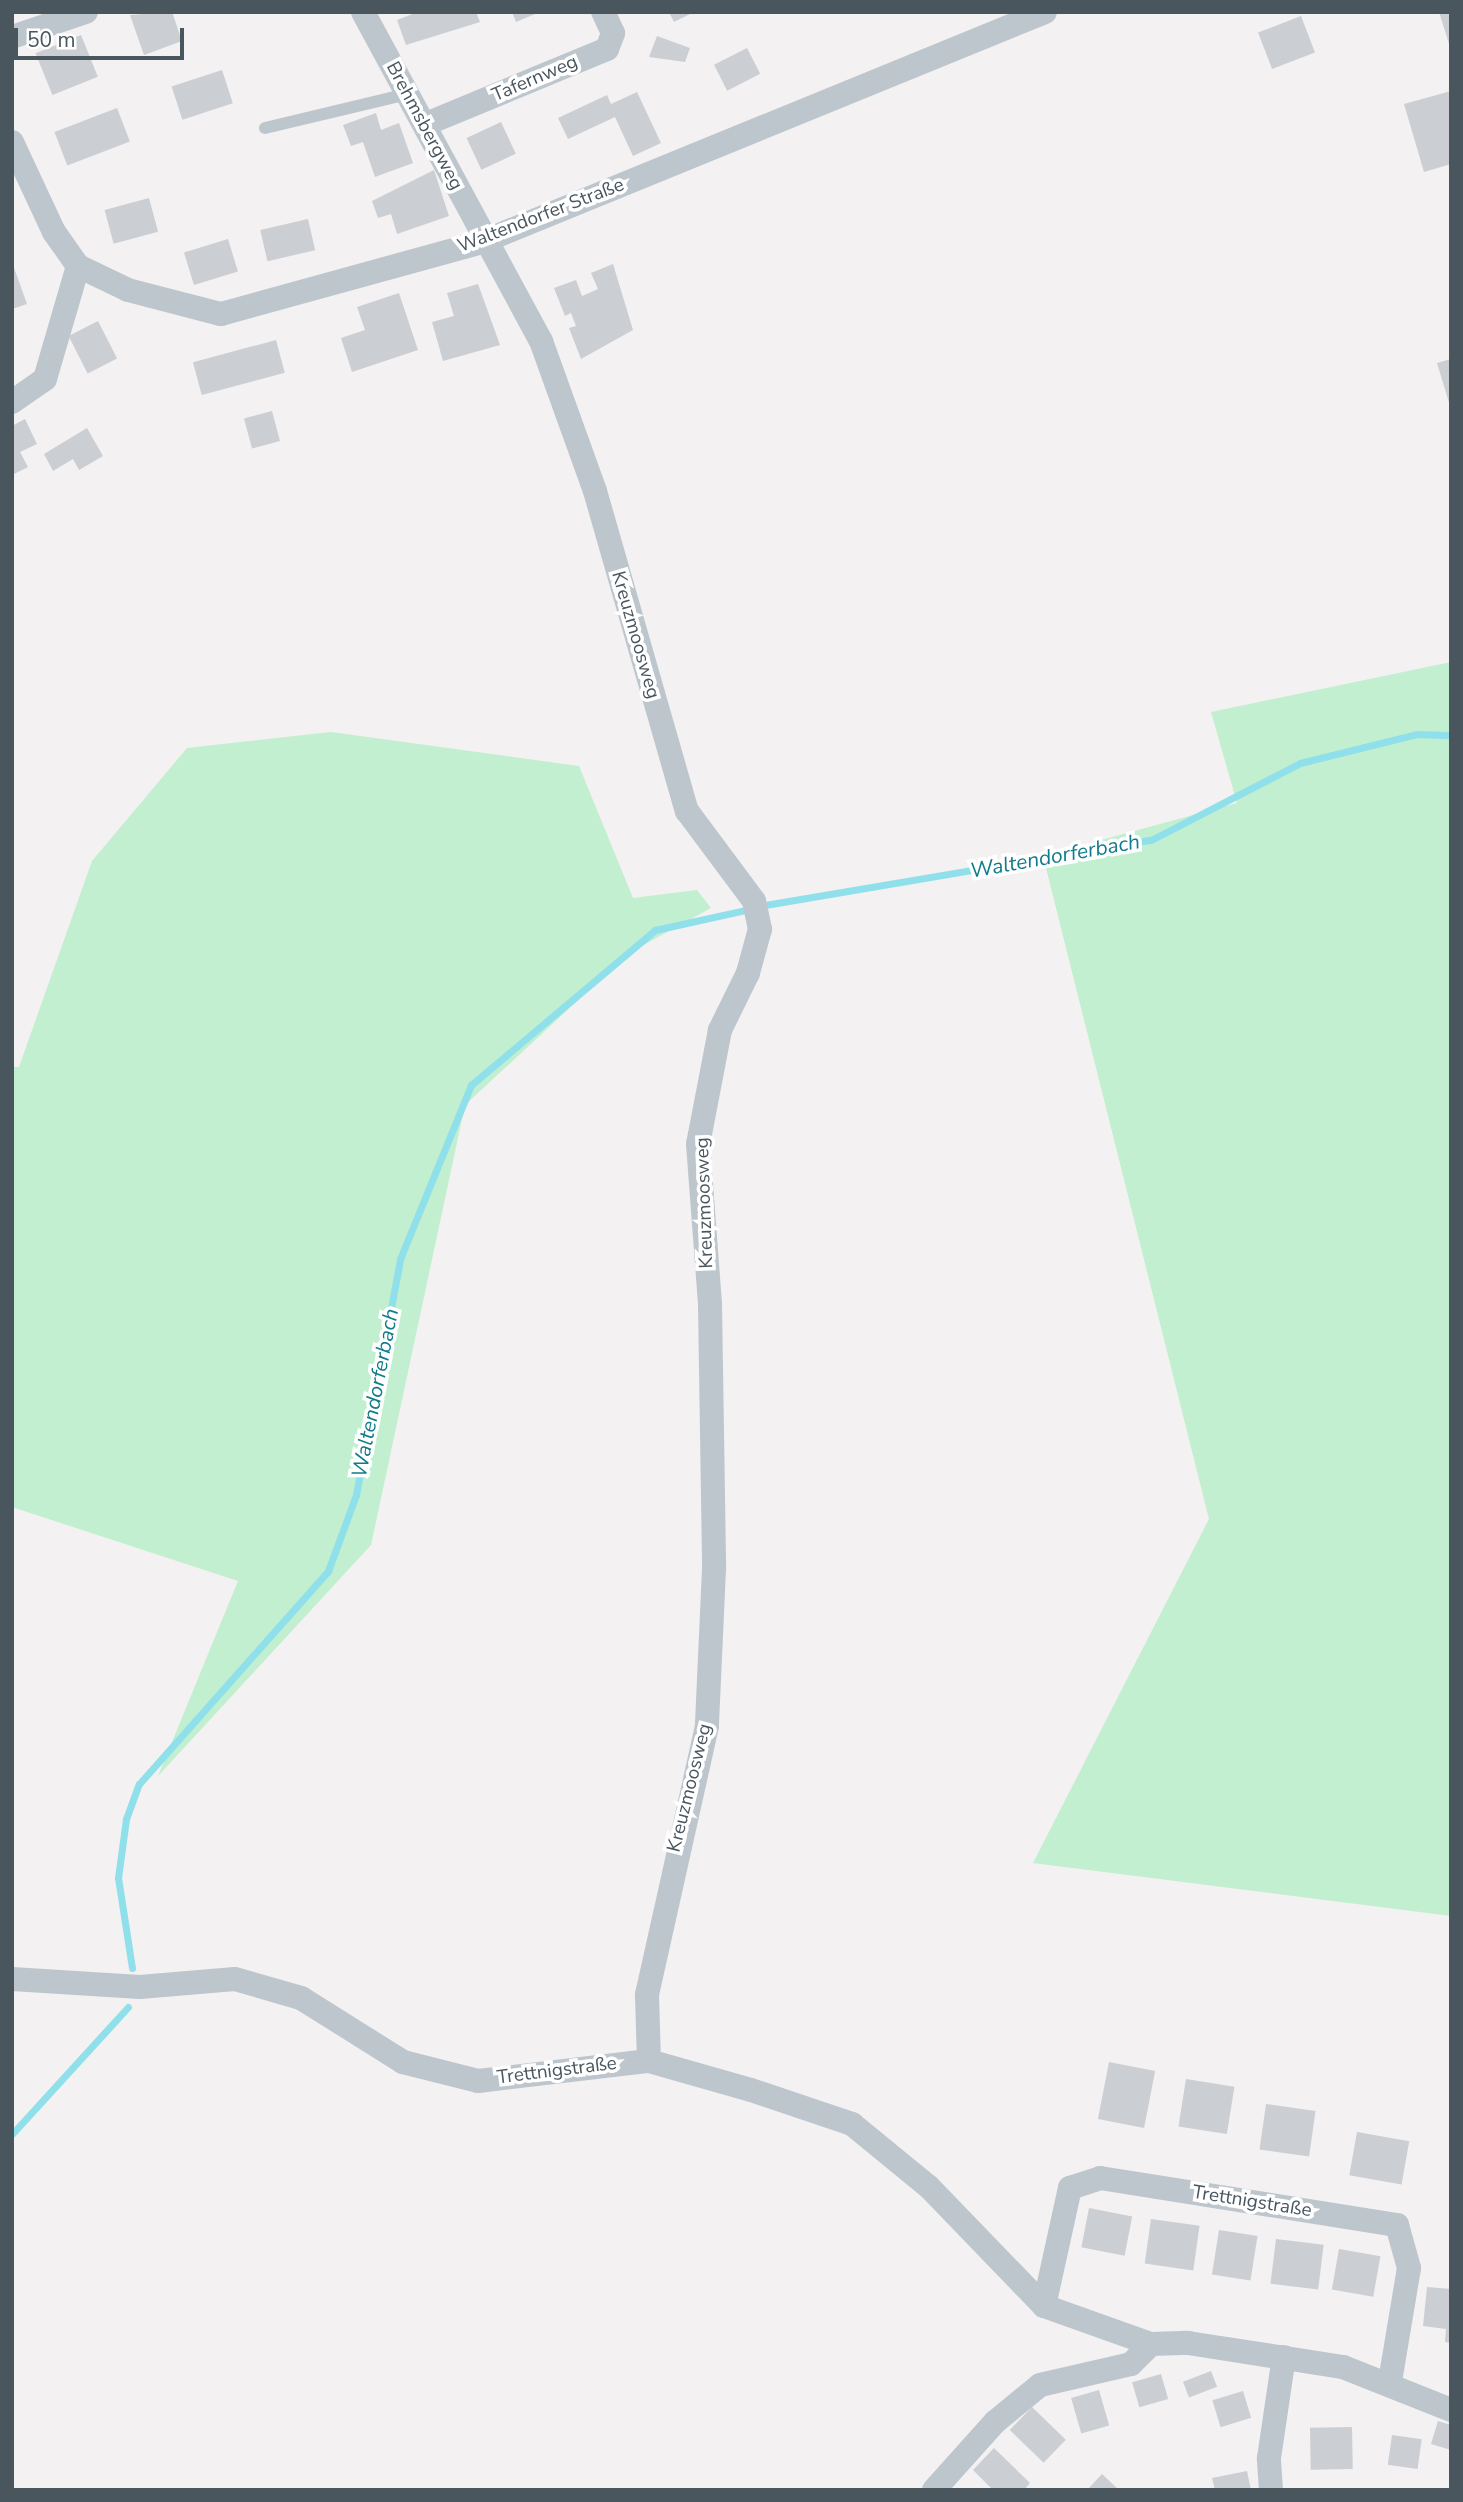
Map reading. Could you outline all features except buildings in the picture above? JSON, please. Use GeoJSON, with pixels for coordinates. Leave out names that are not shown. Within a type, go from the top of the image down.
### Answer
{"type":"FeatureCollection","features":[{"type":"Feature","properties":{"kind":"street"},"geometry":{"type":"LineString","coordinates":[[12,37],[86,12]]}},
{"type":"Feature","properties":{"kind":"street","name":"Brehmsbergweg"},"geometry":{"type":"LineString","coordinates":[[363,12],[426,124],[482,242]]}},
{"type":"Feature","properties":{"kind":"street","name":"Tafernweg"},"geometry":{"type":"LineString","coordinates":[[426,124],[607,49],[613,33],[603,12]]}},
{"type":"Feature","properties":{"kind":"street","name":"Waltendorfer Straße"},"geometry":{"type":"LineString","coordinates":[[12,142],[54,232],[78,265],[128,290],[221,314],[482,242],[1045,12]]}},
{"type":"Feature","properties":{"kind":"street","name":"Kreuzmoosweg"},"geometry":{"type":"LineString","coordinates":[[482,242],[541,341],[595,491],[687,811],[754,901],[760,929],[748,973],[720,1030],[698,1144],[710,1305],[714,1555],[707,1726],[646,1995],[649,2061]]}},
{"type":"Feature","properties":{"kind":"street"},"geometry":{"type":"LineString","coordinates":[[12,402],[45,379],[78,265]]}},
{"type":"Feature","properties":{"kind":"street","name":"Trettnigstraße"},"geometry":{"type":"LineString","coordinates":[[12,1979],[140,1987],[235,1979],[301,1998],[403,2062],[478,2081],[649,2061],[852,2124],[929,2187],[1044,2306],[1151,2344],[1284,2357],[1390,2381],[1451,2410]]}},
{"type":"Feature","properties":{"kind":"street","name":"Trettnigstraße"},"geometry":{"type":"LineString","coordinates":[[1044,2306],[1070,2188],[1100,2178],[1396,2225],[1409,2268],[1390,2381]]}},
{"type":"Feature","properties":{"kind":"street"},"geometry":{"type":"LineString","coordinates":[[933,2490],[995,2421],[1040,2385],[1131,2364],[1151,2344]]}},
{"type":"Feature","properties":{"kind":"street"},"geometry":{"type":"LineString","coordinates":[[1271,2490],[1269,2458],[1284,2357]]}},
{"type":"Feature","properties":{"kind":"lane"},"geometry":{"type":"LineString","coordinates":[[265,128],[408,94]]}},
{"type":"Feature","properties":{"kind":"green space"},"geometry":{"type":"Polygon","coordinates":[[[1451,662],[1451,1916],[1033,1863],[1209,1519],[1043,856],[1237,803],[1211,712],[1451,662]]]}},
{"type":"Feature","properties":{"kind":"green space"},"geometry":{"type":"Polygon","coordinates":[[[331,732],[579,766],[633,898],[697,890],[711,908],[629,953],[465,1105],[371,1545],[158,1776],[238,1581],[12,1507],[12,1067],[19,1067],[92,861],[187,748],[331,732]]]}},
{"type":"Feature","properties":{"kind":"waterway","name":"Waltendorferbach"},"geometry":{"type":"LineString","coordinates":[[765,905],[1151,840],[1300,763],[1417,734],[1451,735]]}},
{"type":"Feature","properties":{"kind":"waterway","name":"Waltendorferbach"},"geometry":{"type":"LineString","coordinates":[[132,1968],[118,1878],[126,1819],[139,1784],[328,1571],[356,1495],[400,1259],[471,1085],[655,930],[745,910]]}},
{"type":"Feature","properties":{"kind":"waterway","name":"Waltendorferbach"},"geometry":{"type":"LineString","coordinates":[[12,2134],[128,2007]]}}]}
